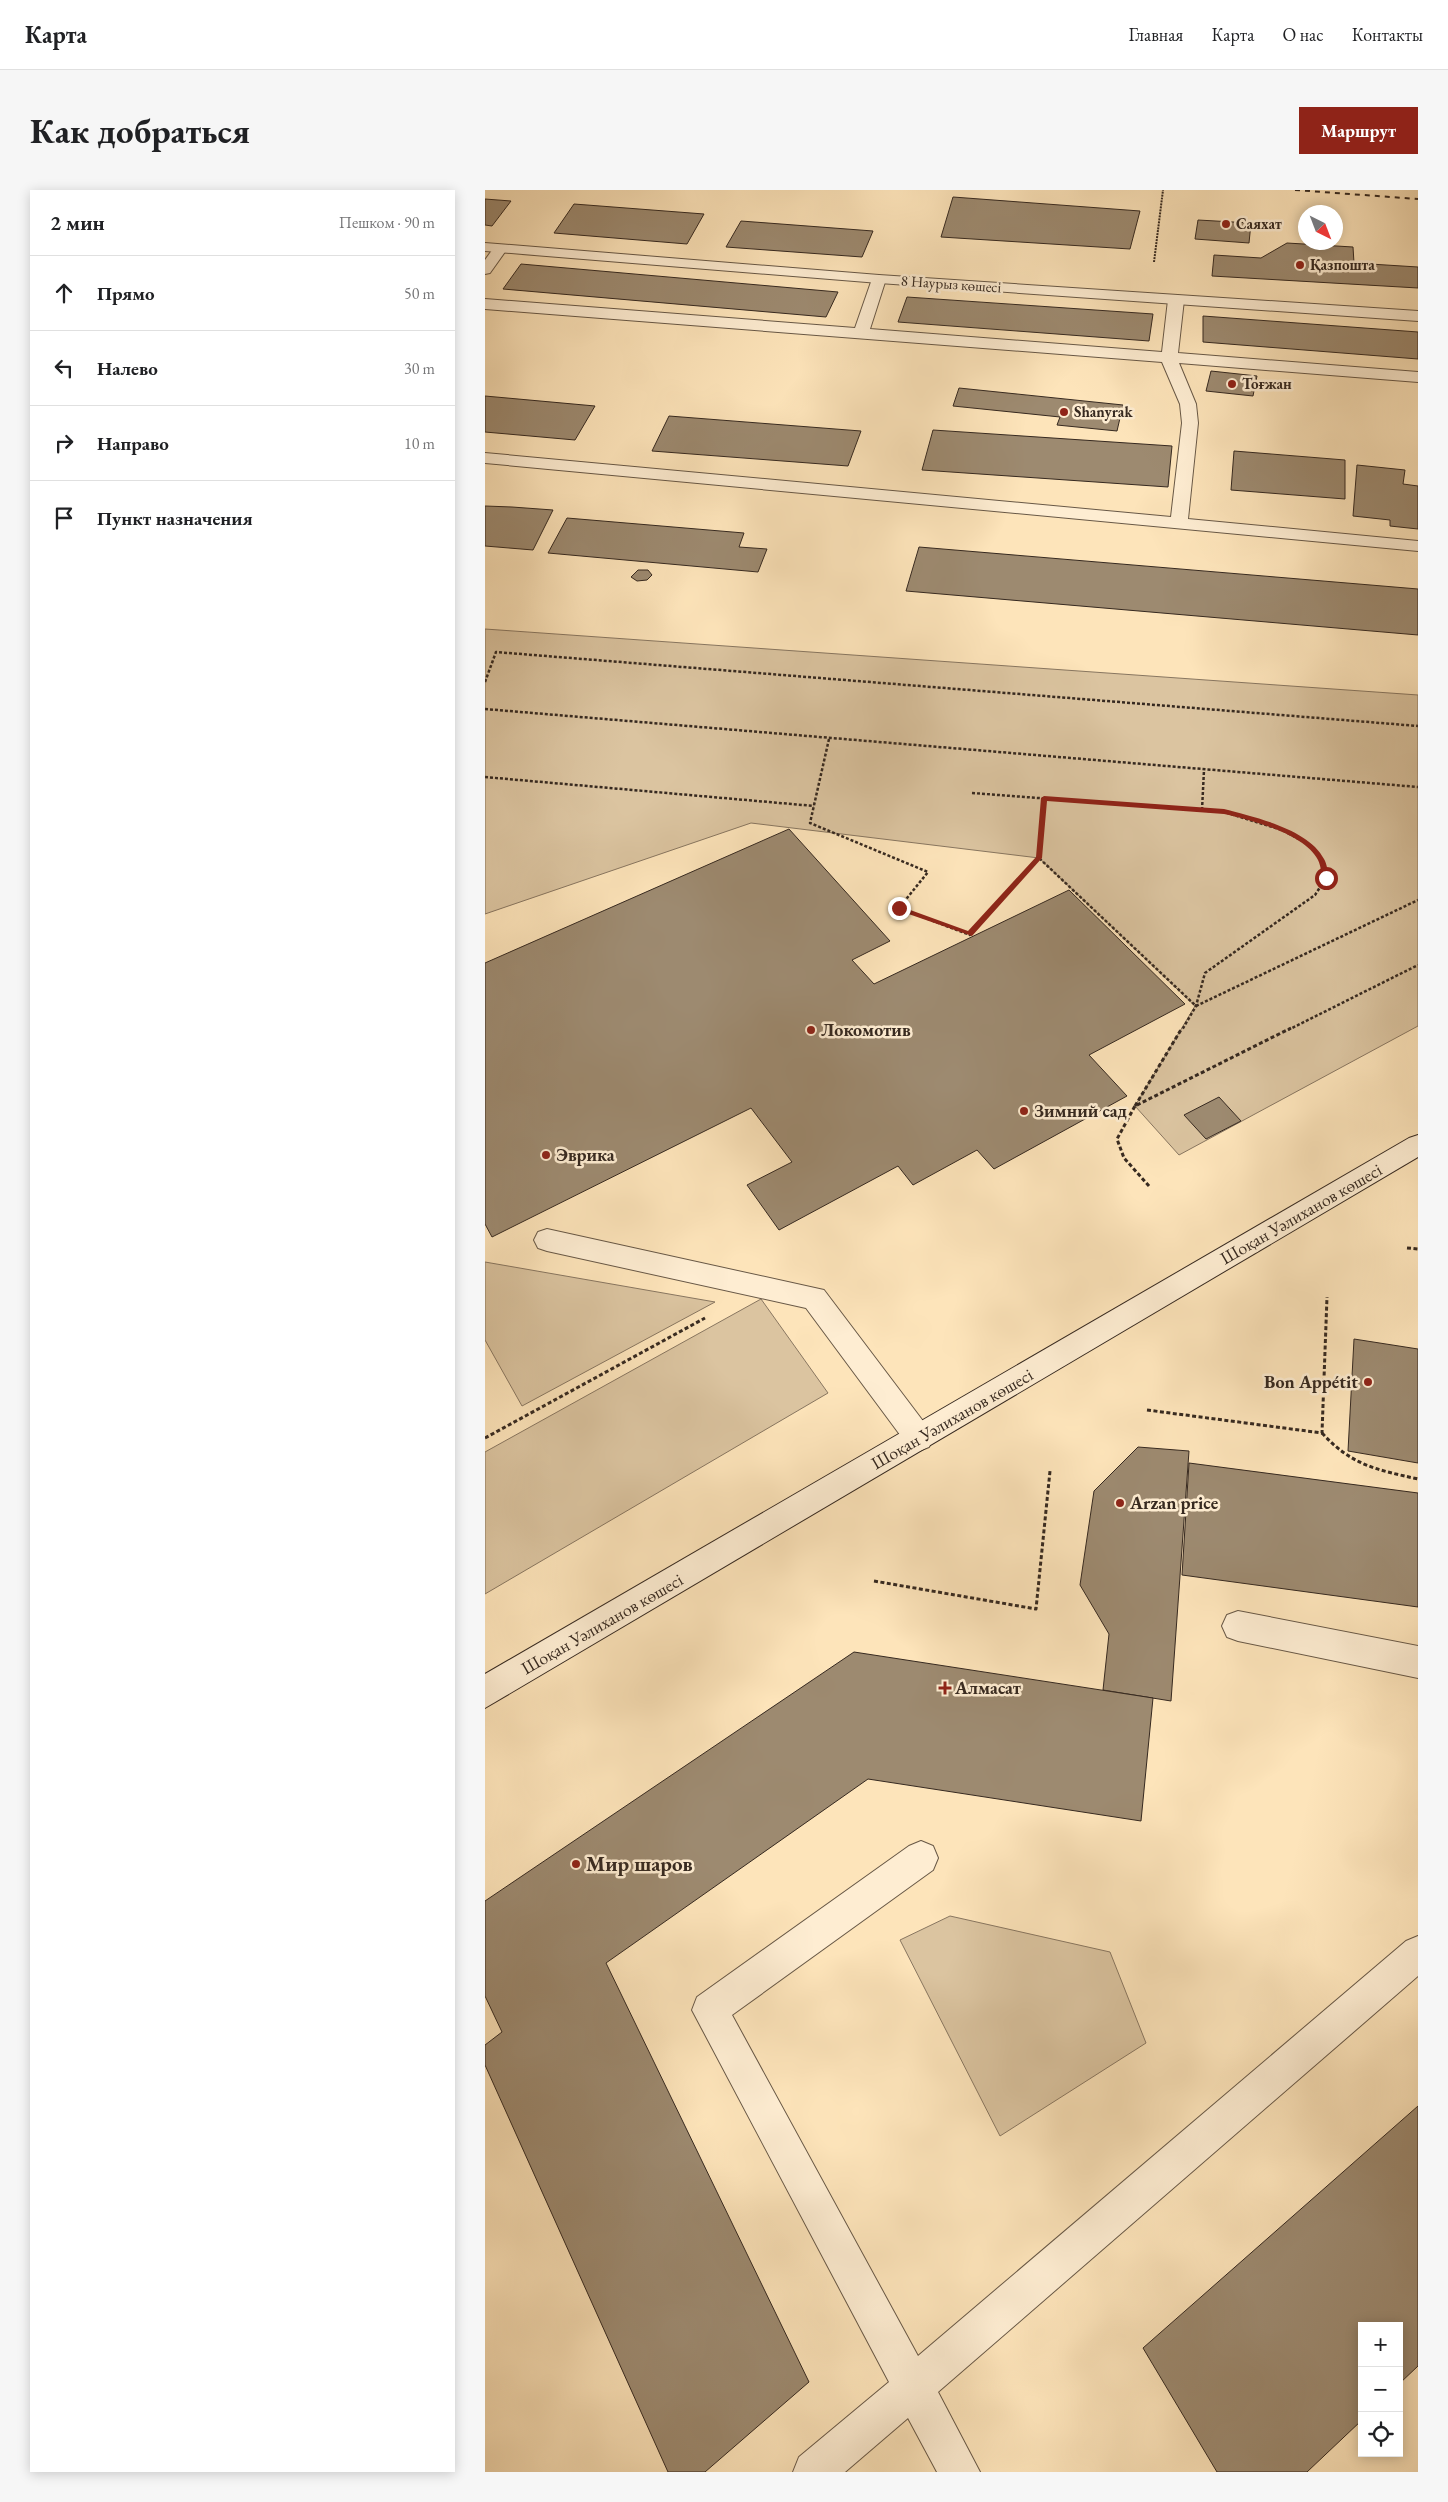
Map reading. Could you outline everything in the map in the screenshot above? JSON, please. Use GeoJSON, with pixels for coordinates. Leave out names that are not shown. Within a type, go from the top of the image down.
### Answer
{"type":"FeatureCollection","features":[{"type":"Feature","properties":{"kind":"street"},"geometry":{"type":"LineString","coordinates":[[485,270],[492,248]]}},
{"type":"Feature","properties":{"kind":"street","name":"8 Наурыз көшесі"},"geometry":{"type":"LineString","coordinates":[[492,248],[879,279],[1418,316]]}},
{"type":"Feature","properties":{"kind":"street"},"geometry":{"type":"LineString","coordinates":[[861,334],[879,279]]}},
{"type":"Feature","properties":{"kind":"street"},"geometry":{"type":"LineString","coordinates":[[1176,300],[1169,359],[1188,404],[1190,423],[1179,524]]}},
{"type":"Feature","properties":{"kind":"street"},"geometry":{"type":"LineString","coordinates":[[485,304],[1418,377]]}},
{"type":"Feature","properties":{"kind":"street"},"geometry":{"type":"LineString","coordinates":[[485,458],[1418,546]]}},
{"type":"Feature","properties":{"kind":"street","name":"Шоқан Уәлиханов көшесі"},"geometry":{"type":"LineString","coordinates":[[485,1692],[1418,1145]]}},
{"type":"Feature","properties":{"kind":"street"},"geometry":{"type":"LineString","coordinates":[[547,1240],[814,1298],[919,1438]]}},
{"type":"Feature","properties":{"kind":"street"},"geometry":{"type":"LineString","coordinates":[[1238,1626],[1418,1662]]}},
{"type":"Feature","properties":{"kind":"street"},"geometry":{"type":"LineString","coordinates":[[921,1858],[710,2010],[959,2472]]}},
{"type":"Feature","properties":{"kind":"street"},"geometry":{"type":"LineString","coordinates":[[814,2472],[1418,1953]]}},
{"type":"Feature","properties":{"kind":"path"},"geometry":{"type":"LineString","coordinates":[[1157,240],[1163,190]]}},
{"type":"Feature","properties":{"kind":"path"},"geometry":{"type":"LineString","coordinates":[[485,682],[496,652],[1418,726]]}},
{"type":"Feature","properties":{"kind":"path"},"geometry":{"type":"LineString","coordinates":[[485,709],[1418,787]]}},
{"type":"Feature","properties":{"kind":"path"},"geometry":{"type":"LineString","coordinates":[[829,739],[810,823],[927,872],[899,908],[970,934],[1039,858],[1044,798]]}},
{"type":"Feature","properties":{"kind":"path"},"geometry":{"type":"LineString","coordinates":[[1202,810],[1204,770]]}},
{"type":"Feature","properties":{"kind":"path"},"geometry":{"type":"LineString","coordinates":[[485,777],[814,806]]}},
{"type":"Feature","properties":{"kind":"path"},"geometry":{"type":"LineString","coordinates":[[972,794],[1224,812],[1283,830],[1309,846],[1321,860],[1326,878],[1315,895],[1205,973],[1196,1006],[1117,1139],[1124,1158],[1149,1186]]}},
{"type":"Feature","properties":{"kind":"path"},"geometry":{"type":"LineString","coordinates":[[1039,858],[1196,1006]]}},
{"type":"Feature","properties":{"kind":"path"},"geometry":{"type":"LineString","coordinates":[[1196,1006],[1418,900]]}},
{"type":"Feature","properties":{"kind":"path"},"geometry":{"type":"LineString","coordinates":[[1135,1106],[1418,965]]}},
{"type":"Feature","properties":{"kind":"path"},"geometry":{"type":"LineString","coordinates":[[1407,1248],[1418,1249]]}},
{"type":"Feature","properties":{"kind":"path"},"geometry":{"type":"LineString","coordinates":[[1327,1296],[1322,1433],[1336,1450],[1359,1465],[1418,1479]]}},
{"type":"Feature","properties":{"kind":"path"},"geometry":{"type":"LineString","coordinates":[[485,1438],[710,1315]]}},
{"type":"Feature","properties":{"kind":"path"},"geometry":{"type":"LineString","coordinates":[[1147,1410],[1322,1433]]}},
{"type":"Feature","properties":{"kind":"path"},"geometry":{"type":"LineString","coordinates":[[874,1581],[1036,1609],[1050,1471]]}},
{"type":"Feature","properties":{"kind":"shaded area"},"geometry":{"type":"Polygon","coordinates":[[[485,629],[1418,695],[1418,1026],[1179,1155],[1135,1106],[1195,1006],[1039,858],[751,823],[485,914],[485,629]]]}},
{"type":"Feature","properties":{"kind":"shaded area"},"geometry":{"type":"Polygon","coordinates":[[[485,1262],[715,1302],[522,1406],[485,1340],[485,1262]]]}},
{"type":"Feature","properties":{"kind":"shaded area"},"geometry":{"type":"Polygon","coordinates":[[[761,1299],[828,1393],[485,1594],[485,1452],[761,1299]]]}},
{"type":"Feature","properties":{"kind":"shaded area"},"geometry":{"type":"Polygon","coordinates":[[[950,1916],[1110,1952],[1146,2043],[1000,2136],[900,1940],[950,1916]]]}},
{"type":"Feature","properties":{"kind":"building"},"geometry":{"type":"Polygon","coordinates":[[[953,197],[1140,211],[1130,249],[941,237],[953,197]]]}},
{"type":"Feature","properties":{"kind":"building"},"geometry":{"type":"Polygon","coordinates":[[[485,199],[511,201],[492,226],[485,225],[485,199]]]}},
{"type":"Feature","properties":{"kind":"building"},"geometry":{"type":"Polygon","coordinates":[[[574,204],[704,214],[687,244],[554,233],[574,204]]]}},
{"type":"Feature","properties":{"kind":"building"},"geometry":{"type":"Polygon","coordinates":[[[1198,220],[1251,223],[1249,243],[1195,239],[1198,220]]]}},
{"type":"Feature","properties":{"kind":"building"},"geometry":{"type":"Polygon","coordinates":[[[741,221],[873,231],[862,257],[726,247],[741,221]]]}},
{"type":"Feature","properties":{"kind":"building","name":"Қазпошта"},"geometry":{"type":"Polygon","coordinates":[[[1287,243],[1298,244],[1298,250],[1343,250],[1343,246],[1353,247],[1354,263],[1418,267],[1418,288],[1212,276],[1214,255],[1261,258],[1287,243]]]}},
{"type":"Feature","properties":{"kind":"building"},"geometry":{"type":"Polygon","coordinates":[[[521,264],[838,292],[826,317],[503,289],[521,264]]]}},
{"type":"Feature","properties":{"kind":"building"},"geometry":{"type":"Polygon","coordinates":[[[907,297],[1153,314],[1149,341],[898,322],[907,297]]]}},
{"type":"Feature","properties":{"kind":"building"},"geometry":{"type":"Polygon","coordinates":[[[1203,316],[1418,332],[1418,359],[1203,342],[1203,316]]]}},
{"type":"Feature","properties":{"kind":"building","name":"Тоғжан"},"geometry":{"type":"Polygon","coordinates":[[[1211,371],[1257,376],[1253,396],[1206,391],[1211,371]]]}},
{"type":"Feature","properties":{"kind":"building","name":"Shanyrak"},"geometry":{"type":"Polygon","coordinates":[[[959,388],[1123,405],[1117,431],[1057,425],[1060,417],[953,406],[959,388]]]}},
{"type":"Feature","properties":{"kind":"building"},"geometry":{"type":"Polygon","coordinates":[[[485,396],[595,406],[575,440],[485,432],[485,396]]]}},
{"type":"Feature","properties":{"kind":"building"},"geometry":{"type":"Polygon","coordinates":[[[669,416],[861,431],[848,466],[652,451],[669,416]]]}},
{"type":"Feature","properties":{"kind":"building"},"geometry":{"type":"Polygon","coordinates":[[[933,430],[1172,446],[1168,487],[922,470],[933,430]]]}},
{"type":"Feature","properties":{"kind":"building"},"geometry":{"type":"Polygon","coordinates":[[[1234,451],[1345,460],[1345,499],[1231,490],[1234,451]]]}},
{"type":"Feature","properties":{"kind":"building"},"geometry":{"type":"Polygon","coordinates":[[[1357,465],[1405,470],[1403,484],[1418,486],[1418,529],[1390,526],[1390,520],[1353,516],[1357,465]]]}},
{"type":"Feature","properties":{"kind":"building"},"geometry":{"type":"Polygon","coordinates":[[[485,506],[553,510],[533,550],[485,546],[485,506]]]}},
{"type":"Feature","properties":{"kind":"building"},"geometry":{"type":"Polygon","coordinates":[[[567,518],[744,533],[739,547],[767,549],[758,572],[548,553],[567,518]]]}},
{"type":"Feature","properties":{"kind":"building"},"geometry":{"type":"Polygon","coordinates":[[[919,547],[1418,589],[1418,635],[906,591],[919,547]]]}},
{"type":"Feature","properties":{"kind":"building"},"geometry":{"type":"Polygon","coordinates":[[[638,570],[648,570],[652,575],[647,580],[637,581],[631,577],[638,570]]]}},
{"type":"Feature","properties":{"kind":"building","name":"Локомотив"},"geometry":{"type":"Polygon","coordinates":[[[789,829],[890,941],[852,960],[874,984],[1069,890],[1185,1004],[1089,1055],[1127,1096],[994,1169],[977,1150],[913,1185],[898,1166],[779,1230],[747,1185],[792,1162],[751,1108],[492,1237],[485,1224],[485,963],[789,829]]]}},
{"type":"Feature","properties":{"kind":"building"},"geometry":{"type":"Polygon","coordinates":[[[1219,1097],[1241,1121],[1206,1139],[1184,1115],[1219,1097]]]}},
{"type":"Feature","properties":{"kind":"building"},"geometry":{"type":"Polygon","coordinates":[[[1354,1339],[1418,1349],[1418,1463],[1348,1451],[1354,1339]]]}},
{"type":"Feature","properties":{"kind":"building"},"geometry":{"type":"Polygon","coordinates":[[[1138,1447],[1189,1451],[1171,1701],[1103,1690],[1109,1634],[1080,1585],[1094,1491],[1138,1447]]]}},
{"type":"Feature","properties":{"kind":"building"},"geometry":{"type":"Polygon","coordinates":[[[1189,1463],[1418,1493],[1418,1607],[1182,1575],[1189,1463]]]}},
{"type":"Feature","properties":{"kind":"building"},"geometry":{"type":"Polygon","coordinates":[[[854,1652],[1153,1698],[1141,1821],[868,1779],[606,1963],[809,2382],[705,2472],[668,2472],[485,2065],[485,2045],[502,2032],[485,1996],[485,1901],[854,1652]]]}},
{"type":"Feature","properties":{"kind":"building"},"geometry":{"type":"Polygon","coordinates":[[[1418,2106],[1418,2366],[1403,2380],[1403,2322],[1358,2322],[1358,2424],[1307,2472],[1217,2472],[1143,2348],[1418,2106]]]}},
{"type":"Feature","properties":{"kind":"railway"},"geometry":{"type":"LineString","coordinates":[[1295,190],[1418,199]]}},
{"type":"Feature","properties":{"kind":"place","name":"Саяхат"},"geometry":{"type":"Point","coordinates":[1226,224]}},
{"type":"Feature","properties":{"kind":"place","name":"Қазпошта"},"geometry":{"type":"Point","coordinates":[1300,265]}},
{"type":"Feature","properties":{"kind":"place","name":"Тоғжан"},"geometry":{"type":"Point","coordinates":[1232,384]}},
{"type":"Feature","properties":{"kind":"place","name":"Shanyrak"},"geometry":{"type":"Point","coordinates":[1064,412]}},
{"type":"Feature","properties":{"kind":"place","name":"Локомотив"},"geometry":{"type":"Point","coordinates":[811,1030]}},
{"type":"Feature","properties":{"kind":"place","name":"Зимний сад"},"geometry":{"type":"Point","coordinates":[1024,1111]}},
{"type":"Feature","properties":{"kind":"place","name":"Эврика"},"geometry":{"type":"Point","coordinates":[546,1155]}},
{"type":"Feature","properties":{"kind":"place","name":"Bon Appétit"},"geometry":{"type":"Point","coordinates":[1368,1382]}},
{"type":"Feature","properties":{"kind":"place","name":"Arzan price"},"geometry":{"type":"Point","coordinates":[1120,1503]}},
{"type":"Feature","properties":{"kind":"place","name":"Алмасат"},"geometry":{"type":"Point","coordinates":[945,1688]}},
{"type":"Feature","properties":{"kind":"place","name":"Мир шаров"},"geometry":{"type":"Point","coordinates":[576,1864]}},
{"type":"Feature","properties":{"kind":"route"},"geometry":{"type":"LineString","coordinates":[[899,908],[970,934],[1039,858],[1044,798],[1224,812],[1248,818],[1283,830],[1309,846],[1321,860],[1326,878]]}}]}
